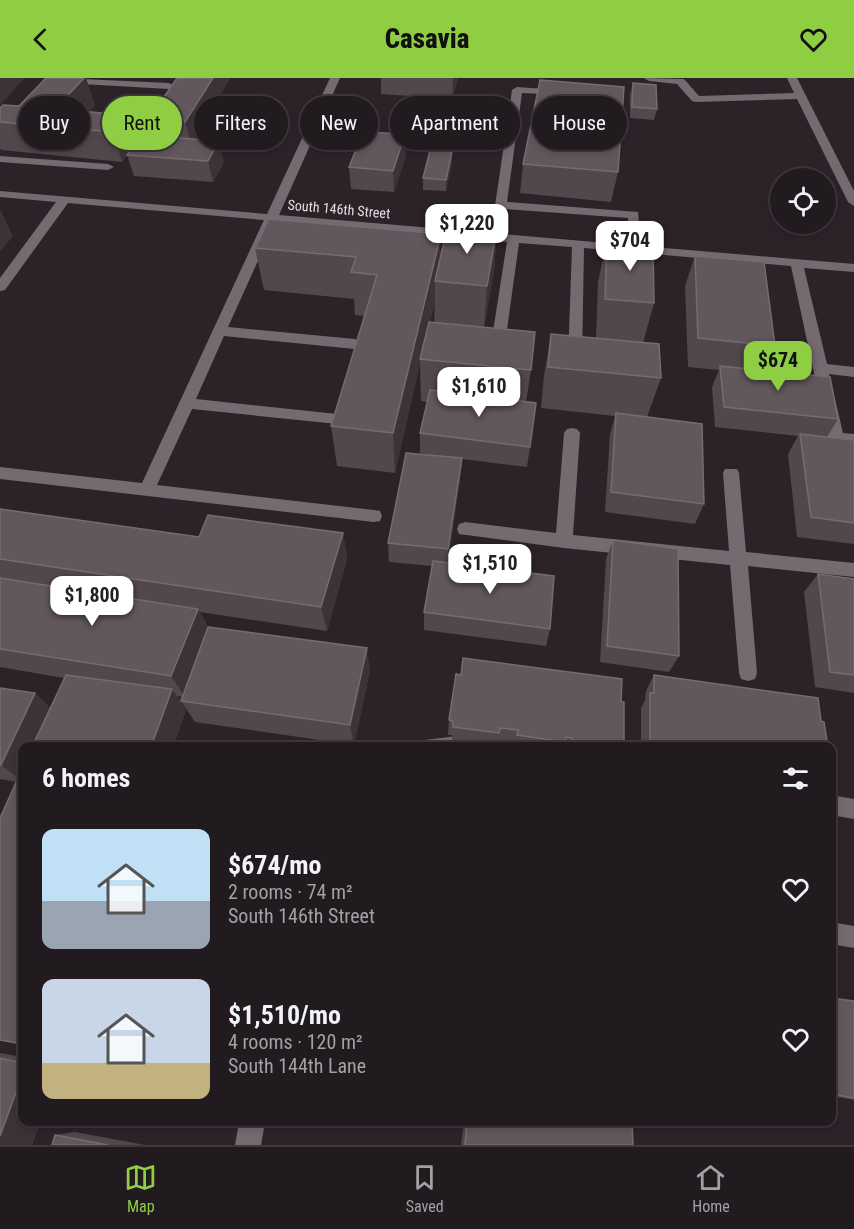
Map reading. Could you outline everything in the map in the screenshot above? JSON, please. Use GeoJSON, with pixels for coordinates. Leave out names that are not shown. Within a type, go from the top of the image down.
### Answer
{"type":"FeatureCollection","features":[{"type":"Feature","properties":{"kind":"street"},"geometry":{"type":"LineString","coordinates":[[147,490],[335,78]]}},
{"type":"Feature","properties":{"kind":"street"},"geometry":{"type":"LineString","coordinates":[[649,78],[680,81],[696,99],[800,96]]}},
{"type":"Feature","properties":{"kind":"street"},"geometry":{"type":"LineString","coordinates":[[792,78],[854,202]]}},
{"type":"Feature","properties":{"kind":"street"},"geometry":{"type":"LineString","coordinates":[[58,80],[169,86]]}},
{"type":"Feature","properties":{"kind":"street"},"geometry":{"type":"LineString","coordinates":[[496,238],[517,90],[574,94]]}},
{"type":"Feature","properties":{"kind":"street"},"geometry":{"type":"LineString","coordinates":[[0,159],[108,167]]}},
{"type":"Feature","properties":{"kind":"street","name":"South 146th Street"},"geometry":{"type":"LineString","coordinates":[[0,194],[854,268]]}},
{"type":"Feature","properties":{"kind":"street"},"geometry":{"type":"LineString","coordinates":[[0,287],[64,200]]}},
{"type":"Feature","properties":{"kind":"street"},"geometry":{"type":"LineString","coordinates":[[501,205],[634,215],[635,250]]}},
{"type":"Feature","properties":{"kind":"street"},"geometry":{"type":"LineString","coordinates":[[496,358],[513,240]]}},
{"type":"Feature","properties":{"kind":"street"},"geometry":{"type":"LineString","coordinates":[[574,370],[578,245]]}},
{"type":"Feature","properties":{"kind":"street"},"geometry":{"type":"LineString","coordinates":[[798,263],[836,438],[854,440]]}},
{"type":"Feature","properties":{"kind":"street"},"geometry":{"type":"LineString","coordinates":[[221,331],[355,344]]}},
{"type":"Feature","properties":{"kind":"street"},"geometry":{"type":"LineString","coordinates":[[820,368],[854,372]]}},
{"type":"Feature","properties":{"kind":"street"},"geometry":{"type":"LineString","coordinates":[[187,403],[337,419]]}},
{"type":"Feature","properties":{"kind":"street"},"geometry":{"type":"LineString","coordinates":[[564,541],[572,433]]}},
{"type":"Feature","properties":{"kind":"street"},"geometry":{"type":"LineString","coordinates":[[0,473],[374,516]]}},
{"type":"Feature","properties":{"kind":"street"},"geometry":{"type":"LineString","coordinates":[[731,473],[748,673]]}},
{"type":"Feature","properties":{"kind":"street"},"geometry":{"type":"LineString","coordinates":[[465,529],[854,570]]}},
{"type":"Feature","properties":{"kind":"street"},"geometry":{"type":"LineString","coordinates":[[836,806],[854,809]]}},
{"type":"Feature","properties":{"kind":"street"},"geometry":{"type":"LineString","coordinates":[[836,934],[854,937]]}},
{"type":"Feature","properties":{"kind":"street"},"geometry":{"type":"LineString","coordinates":[[248,1145],[251,1126]]}},
{"type":"Feature","properties":{"kind":"building"},"geometry":{"type":"Polygon","coordinates":[[[46,78],[84,78],[67,96],[29,96],[46,78]]]}},
{"type":"Feature","properties":{"kind":"building"},"geometry":{"type":"Polygon","coordinates":[[[177,78],[213,78],[202,96],[194,96],[194,108],[185,122],[182,122],[182,96],[165,96],[177,78]]]}},
{"type":"Feature","properties":{"kind":"building"},"geometry":{"type":"Polygon","coordinates":[[[540,80],[624,87],[623,96],[537,96],[540,80]]]}},
{"type":"Feature","properties":{"kind":"building"},"geometry":{"type":"Polygon","coordinates":[[[633,83],[656,85],[657,109],[632,107],[633,83]]]}},
{"type":"Feature","properties":{"kind":"building"},"geometry":{"type":"Polygon","coordinates":[[[3,105],[18,106],[18,124],[0,122],[0,108],[3,105]]]}},
{"type":"Feature","properties":{"kind":"building"},"geometry":{"type":"Polygon","coordinates":[[[90,112],[102,113],[102,131],[90,130],[90,112]]]}},
{"type":"Feature","properties":{"kind":"building"},"geometry":{"type":"Polygon","coordinates":[[[532,120],[532,150],[620,150],[618,172],[523,164],[532,120]]]}},
{"type":"Feature","properties":{"kind":"building"},"geometry":{"type":"Polygon","coordinates":[[[378,133],[390,133],[390,150],[400,150],[393,171],[349,167],[356,150],[378,150],[378,133]]]}},
{"type":"Feature","properties":{"kind":"building"},"geometry":{"type":"Polygon","coordinates":[[[182,138],[194,139],[194,150],[214,150],[208,161],[127,155],[130,150],[182,150],[182,138]]]}},
{"type":"Feature","properties":{"kind":"building"},"geometry":{"type":"Polygon","coordinates":[[[430,150],[452,152],[446,180],[423,178],[430,150]]]}},
{"type":"Feature","properties":{"kind":"building"},"geometry":{"type":"Polygon","coordinates":[[[269,219],[441,234],[393,433],[331,426],[377,275],[351,272],[356,257],[255,248],[269,219]]]}},
{"type":"Feature","properties":{"kind":"building"},"geometry":{"type":"Polygon","coordinates":[[[448,224],[497,228],[487,286],[435,281],[448,224]]]}},
{"type":"Feature","properties":{"kind":"building"},"geometry":{"type":"Polygon","coordinates":[[[607,240],[653,244],[654,303],[605,299],[607,240]]]}},
{"type":"Feature","properties":{"kind":"building"},"geometry":{"type":"Polygon","coordinates":[[[695,256],[764,262],[775,346],[698,338],[695,256]]]}},
{"type":"Feature","properties":{"kind":"building"},"geometry":{"type":"Polygon","coordinates":[[[429,322],[535,332],[531,370],[420,359],[429,322]]]}},
{"type":"Feature","properties":{"kind":"building"},"geometry":{"type":"Polygon","coordinates":[[[551,334],[659,344],[661,378],[548,367],[551,334]]]}},
{"type":"Feature","properties":{"kind":"building"},"geometry":{"type":"Polygon","coordinates":[[[720,366],[830,377],[838,419],[724,407],[720,366]]]}},
{"type":"Feature","properties":{"kind":"building"},"geometry":{"type":"Polygon","coordinates":[[[430,390],[536,403],[530,447],[420,433],[430,390]]]}},
{"type":"Feature","properties":{"kind":"building"},"geometry":{"type":"Polygon","coordinates":[[[616,413],[702,424],[704,504],[611,492],[616,413]]]}},
{"type":"Feature","properties":{"kind":"building"},"geometry":{"type":"Polygon","coordinates":[[[800,434],[854,440],[854,523],[811,517],[800,434]]]}},
{"type":"Feature","properties":{"kind":"building"},"geometry":{"type":"Polygon","coordinates":[[[406,453],[462,458],[448,549],[388,543],[406,453]]]}},
{"type":"Feature","properties":{"kind":"building"},"geometry":{"type":"Polygon","coordinates":[[[0,509],[199,537],[208,515],[343,533],[321,607],[0,559],[0,509]]]}},
{"type":"Feature","properties":{"kind":"building"},"geometry":{"type":"Polygon","coordinates":[[[613,540],[678,549],[679,656],[607,646],[613,540]]]}},
{"type":"Feature","properties":{"kind":"building"},"geometry":{"type":"Polygon","coordinates":[[[433,561],[554,576],[550,629],[424,612],[433,561]]]}},
{"type":"Feature","properties":{"kind":"building"},"geometry":{"type":"Polygon","coordinates":[[[818,574],[854,579],[854,675],[830,672],[818,574]]]}},
{"type":"Feature","properties":{"kind":"building"},"geometry":{"type":"Polygon","coordinates":[[[0,578],[198,609],[171,676],[0,649],[0,578]]]}},
{"type":"Feature","properties":{"kind":"building"},"geometry":{"type":"Polygon","coordinates":[[[208,627],[367,648],[350,725],[181,701],[208,627]]]}},
{"type":"Feature","properties":{"kind":"building"},"geometry":{"type":"Polygon","coordinates":[[[463,658],[622,679],[624,742],[572,742],[572,738],[566,737],[565,742],[517,735],[518,730],[500,728],[499,733],[453,727],[453,721],[449,720],[456,674],[461,675],[463,658]]]}},
{"type":"Feature","properties":{"kind":"building"},"geometry":{"type":"Polygon","coordinates":[[[66,675],[172,689],[153,742],[34,742],[66,675]]]}},
{"type":"Feature","properties":{"kind":"building"},"geometry":{"type":"Polygon","coordinates":[[[654,675],[818,698],[827,742],[650,741],[650,693],[654,693],[654,675]]]}},
{"type":"Feature","properties":{"kind":"building"},"geometry":{"type":"Polygon","coordinates":[[[0,688],[35,693],[1,765],[0,765],[0,688]]]}},
{"type":"Feature","properties":{"kind":"building"},"geometry":{"type":"Polygon","coordinates":[[[18,778],[18,1043],[0,1040],[0,818],[18,778]]]}},
{"type":"Feature","properties":{"kind":"building"},"geometry":{"type":"Polygon","coordinates":[[[836,999],[854,1001],[854,1098],[837,1095],[836,999]]]}},
{"type":"Feature","properties":{"kind":"building"},"geometry":{"type":"Polygon","coordinates":[[[0,1058],[18,1062],[18,1087],[0,1136],[0,1058]]]}},
{"type":"Feature","properties":{"kind":"building"},"geometry":{"type":"Polygon","coordinates":[[[467,1126],[632,1126],[633,1145],[465,1145],[467,1126]]]}},
{"type":"Feature","properties":{"kind":"building"},"geometry":{"type":"Polygon","coordinates":[[[55,1135],[108,1145],[52,1145],[55,1135]]]}}]}
